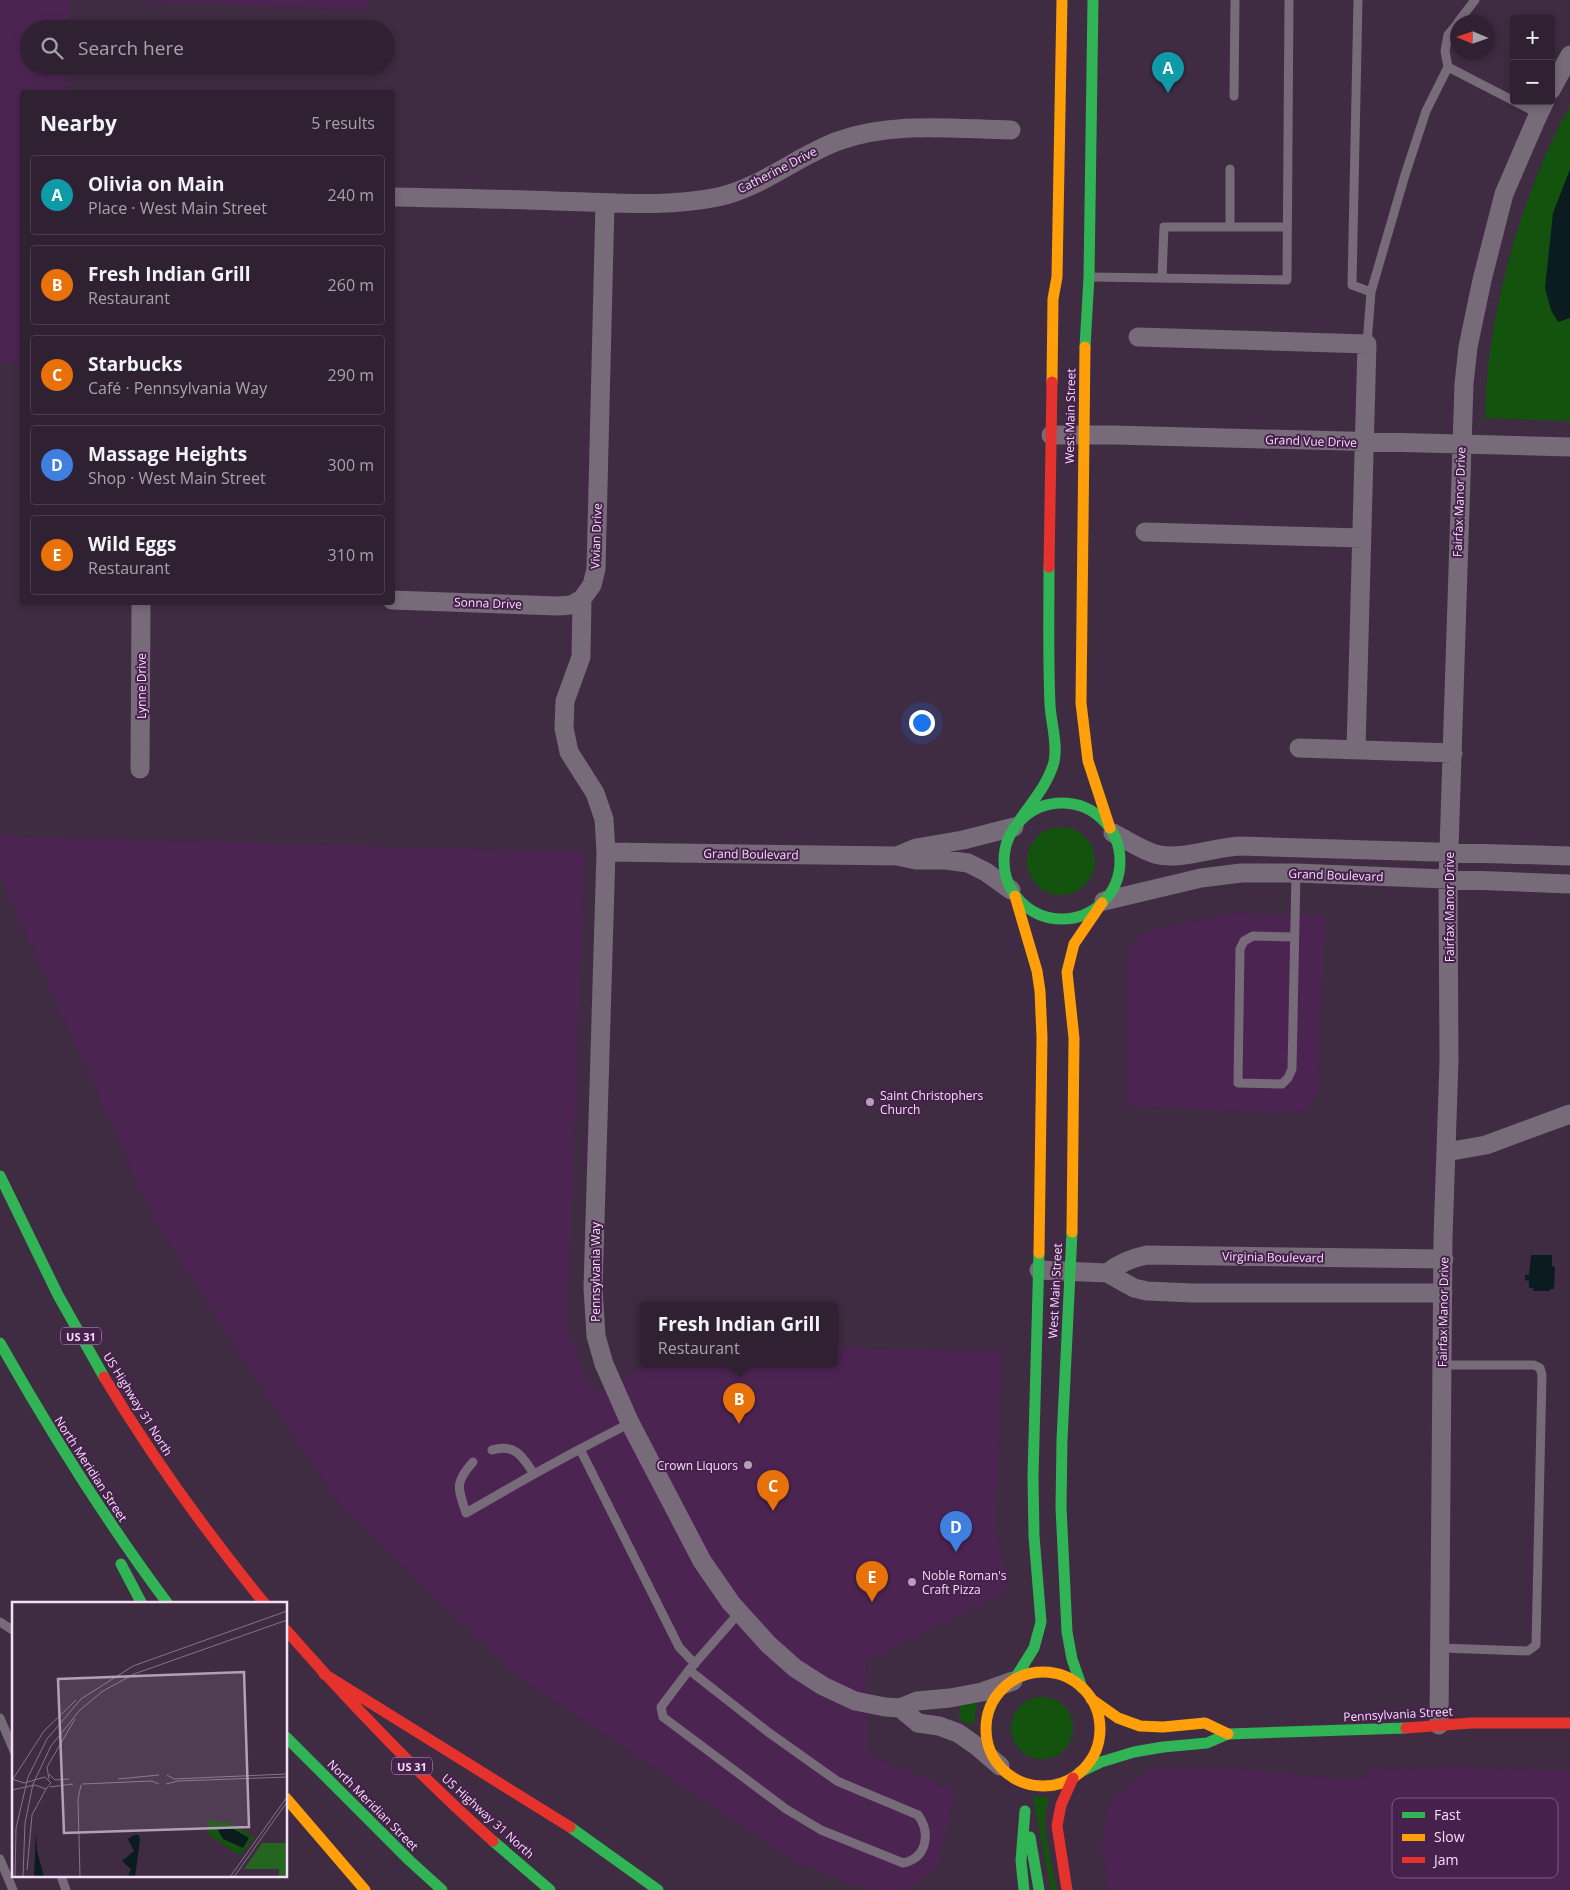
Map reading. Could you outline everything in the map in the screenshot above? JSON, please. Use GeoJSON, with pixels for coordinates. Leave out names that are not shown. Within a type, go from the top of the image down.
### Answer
{"type":"FeatureCollection","features":[{"type":"Feature","properties":{"kind":"main road","name":"West Main Street"},"geometry":{"type":"LineString","coordinates":[[1016,824],[1047,780],[1055,756],[1049,702],[1048,665],[1053,299],[1056,277],[1062,0]]}},
{"type":"Feature","properties":{"kind":"main road","name":"West Main Street"},"geometry":{"type":"LineString","coordinates":[[1093,0],[1089,277],[1084,360],[1081,713],[1090,767],[1112,831]]}},
{"type":"Feature","properties":{"kind":"main road"},"geometry":{"type":"LineString","coordinates":[[1070,803],[1092,811],[1101,817],[1112,831],[1120,856],[1119,872],[1114,888],[1098,908],[1072,919],[1054,919],[1036,914],[1021,903],[1013,893],[1004,869],[1004,854],[1007,840],[1016,824],[1037,808],[1048,804],[1070,803]]}},
{"type":"Feature","properties":{"kind":"main road","name":"West Main Street"},"geometry":{"type":"LineString","coordinates":[[1013,893],[1033,955],[1041,1009],[1039,1270],[1033,1483],[1035,1552],[1041,1622],[1034,1648],[1014,1681]]}},
{"type":"Feature","properties":{"kind":"main road","name":"West Main Street"},"geometry":{"type":"LineString","coordinates":[[1082,1688],[1072,1659],[1067,1632],[1061,1507],[1062,1440],[1070,1271],[1075,1058],[1073,1018],[1067,972],[1074,944],[1103,902]]}},
{"type":"Feature","properties":{"kind":"main road","name":"US Highway 31 North"},"geometry":{"type":"LineString","coordinates":[[0,1176],[58,1295],[96,1364],[138,1433],[215,1544],[262,1602]]}},
{"type":"Feature","properties":{"kind":"main road","name":"North Meridian Street"},"geometry":{"type":"LineString","coordinates":[[0,1343],[55,1439],[110,1523],[167,1602]]}},
{"type":"Feature","properties":{"kind":"main road"},"geometry":{"type":"LineString","coordinates":[[55,1439],[105,1534]]}},
{"type":"Feature","properties":{"kind":"main road"},"geometry":{"type":"LineString","coordinates":[[114,1552],[141,1602]]}},
{"type":"Feature","properties":{"kind":"main road","name":"US Highway 31 North"},"geometry":{"type":"LineString","coordinates":[[288,1632],[324,1674],[414,1768],[550,1890]]}},
{"type":"Feature","properties":{"kind":"main road"},"geometry":{"type":"LineString","coordinates":[[1039,1890],[1025,1811],[1018,1795],[988,1745],[987,1721],[996,1698],[1014,1681],[1029,1674],[1045,1672],[1068,1678],[1082,1688],[1091,1699],[1098,1719],[1098,1741],[1094,1755],[1076,1775],[1061,1805],[1057,1826],[1067,1890]]}},
{"type":"Feature","properties":{"kind":"main road"},"geometry":{"type":"LineString","coordinates":[[324,1674],[577,1831],[658,1890]]}},
{"type":"Feature","properties":{"kind":"main road","name":"Pennsylvania Street"},"geometry":{"type":"LineString","coordinates":[[1091,1699],[1118,1718],[1140,1726],[1162,1727],[1205,1724],[1228,1734]]}},
{"type":"Feature","properties":{"kind":"main road","name":"Pennsylvania Street"},"geometry":{"type":"LineString","coordinates":[[1076,1775],[1101,1762],[1134,1752],[1207,1743],[1228,1734],[1379,1730],[1489,1723],[1570,1723]]}},
{"type":"Feature","properties":{"kind":"main road","name":"North Meridian Street"},"geometry":{"type":"LineString","coordinates":[[288,1739],[403,1854],[442,1890]]}},
{"type":"Feature","properties":{"kind":"main road"},"geometry":{"type":"LineString","coordinates":[[1003,1770],[1020,1781],[1034,1785],[1054,1785],[1076,1775]]}},
{"type":"Feature","properties":{"kind":"main road"},"geometry":{"type":"LineString","coordinates":[[288,1800],[365,1890]]}},
{"type":"Feature","properties":{"kind":"main road"},"geometry":{"type":"LineString","coordinates":[[1024,1890],[1021,1860],[1025,1811]]}},
{"type":"Feature","properties":{"kind":"street"},"geometry":{"type":"LineString","coordinates":[[1555,83],[1570,55]]}},
{"type":"Feature","properties":{"kind":"street","name":"Fairfax Manor Drive"},"geometry":{"type":"LineString","coordinates":[[1440,1726],[1443,1293],[1449,1052],[1448,880],[1464,384],[1468,347],[1482,280],[1504,194],[1542,108]]}},
{"type":"Feature","properties":{"kind":"street","name":"Catherine Drive"},"geometry":{"type":"LineString","coordinates":[[395,196],[666,204],[720,196],[748,187],[815,151],[862,133],[924,128],[1011,130]]}},
{"type":"Feature","properties":{"kind":"street","name":"Vivian Drive"},"geometry":{"type":"LineString","coordinates":[[604,203],[596,569],[592,585],[582,599],[581,657],[565,701],[564,728],[569,752],[595,793],[604,820],[606,852]]}},
{"type":"Feature","properties":{"kind":"street"},"geometry":{"type":"LineString","coordinates":[[1138,337],[1367,344],[1356,749]]}},
{"type":"Feature","properties":{"kind":"street","name":"Grand Vue Drive"},"geometry":{"type":"LineString","coordinates":[[1051,435],[1570,447]]}},
{"type":"Feature","properties":{"kind":"street"},"geometry":{"type":"LineString","coordinates":[[1145,532],[1362,538]]}},
{"type":"Feature","properties":{"kind":"street","name":"Sonna Drive"},"geometry":{"type":"LineString","coordinates":[[395,600],[558,606],[571,605],[582,599]]}},
{"type":"Feature","properties":{"kind":"street","name":"Lynne Drive"},"geometry":{"type":"LineString","coordinates":[[140,769],[141,605]]}},
{"type":"Feature","properties":{"kind":"street"},"geometry":{"type":"LineString","coordinates":[[1299,748],[1453,753]]}},
{"type":"Feature","properties":{"kind":"street","name":"Grand Boulevard"},"geometry":{"type":"LineString","coordinates":[[898,856],[916,848],[963,840],[1016,824]]}},
{"type":"Feature","properties":{"kind":"street"},"geometry":{"type":"LineString","coordinates":[[1112,831],[1147,851],[1170,856],[1226,846],[1570,856]]}},
{"type":"Feature","properties":{"kind":"street","name":"Grand Boulevard"},"geometry":{"type":"LineString","coordinates":[[606,852],[898,856],[916,860],[946,860],[968,864],[986,872],[1013,893]]}},
{"type":"Feature","properties":{"kind":"street","name":"Pennsylvania Way"},"geometry":{"type":"LineString","coordinates":[[606,852],[593,1311],[596,1336],[604,1364],[630,1423],[702,1561],[721,1590],[739,1613],[781,1656],[823,1686],[862,1703],[900,1708],[917,1701],[950,1698],[982,1692],[1014,1681]]}},
{"type":"Feature","properties":{"kind":"street","name":"Grand Boulevard"},"geometry":{"type":"LineString","coordinates":[[1103,902],[1201,878],[1242,873],[1296,873],[1570,884]]}},
{"type":"Feature","properties":{"kind":"street"},"geometry":{"type":"LineString","coordinates":[[1446,1152],[1486,1145],[1570,1114]]}},
{"type":"Feature","properties":{"kind":"street","name":"Virginia Boulevard"},"geometry":{"type":"LineString","coordinates":[[1107,1273],[1116,1266],[1134,1258],[1147,1255],[1444,1258]]}},
{"type":"Feature","properties":{"kind":"street"},"geometry":{"type":"LineString","coordinates":[[1039,1270],[1107,1273],[1134,1288],[1147,1291],[1192,1293],[1443,1293]]}},
{"type":"Feature","properties":{"kind":"street"},"geometry":{"type":"LineString","coordinates":[[900,1708],[918,1723],[940,1726],[958,1733],[978,1747],[1003,1770]]}},
{"type":"Feature","properties":{"kind":"lane"},"geometry":{"type":"LineString","coordinates":[[1234,96],[1235,0]]}},
{"type":"Feature","properties":{"kind":"lane"},"geometry":{"type":"LineString","coordinates":[[1089,277],[1287,280],[1289,0]]}},
{"type":"Feature","properties":{"kind":"lane"},"geometry":{"type":"LineString","coordinates":[[1358,0],[1352,285],[1371,292]]}},
{"type":"Feature","properties":{"kind":"lane"},"geometry":{"type":"LineString","coordinates":[[1464,15],[1476,0]]}},
{"type":"Feature","properties":{"kind":"lane"},"geometry":{"type":"LineString","coordinates":[[1367,344],[1371,292],[1405,174],[1426,111],[1448,68],[1445,51],[1450,33]]}},
{"type":"Feature","properties":{"kind":"lane"},"geometry":{"type":"LineString","coordinates":[[1448,68],[1542,108]]}},
{"type":"Feature","properties":{"kind":"lane"},"geometry":{"type":"LineString","coordinates":[[1230,169],[1230,227]]}},
{"type":"Feature","properties":{"kind":"lane"},"geometry":{"type":"LineString","coordinates":[[1162,278],[1164,227],[1287,227]]}},
{"type":"Feature","properties":{"kind":"lane"},"geometry":{"type":"LineString","coordinates":[[1294,937],[1253,936],[1244,940],[1240,948],[1238,1083],[1282,1084],[1288,1078],[1292,1069],[1296,873]]}},
{"type":"Feature","properties":{"kind":"lane"},"geometry":{"type":"LineString","coordinates":[[1441,1648],[1528,1651],[1536,1645],[1542,1375],[1540,1368],[1534,1365],[1443,1365]]}},
{"type":"Feature","properties":{"kind":"lane"},"geometry":{"type":"LineString","coordinates":[[473,1462],[461,1475],[459,1482],[461,1498],[466,1513],[630,1423]]}},
{"type":"Feature","properties":{"kind":"lane"},"geometry":{"type":"LineString","coordinates":[[492,1450],[501,1447],[513,1450],[523,1456],[534,1474]]}},
{"type":"Feature","properties":{"kind":"lane"},"geometry":{"type":"LineString","coordinates":[[580,1449],[679,1647],[692,1667],[768,1732],[837,1781],[918,1815],[924,1824],[927,1836],[919,1856],[912,1861],[903,1863],[821,1830],[765,1794],[663,1718],[661,1707],[692,1667],[739,1613]]}},
{"type":"Feature","properties":{"kind":"lane"},"geometry":{"type":"LineString","coordinates":[[0,1622],[12,1631]]}},
{"type":"Feature","properties":{"kind":"lane"},"geometry":{"type":"LineString","coordinates":[[0,1718],[12,1746]]}},
{"type":"Feature","properties":{"kind":"lane"},"geometry":{"type":"LineString","coordinates":[[0,1859],[13,1890]]}},
{"type":"Feature","properties":{"kind":"lane"},"geometry":{"type":"LineString","coordinates":[[62,1878],[66,1890]]}},
{"type":"Feature","properties":{"kind":"shaded area"},"geometry":{"type":"Polygon","coordinates":[[[0,0],[69,0],[69,20],[20,20],[20,75],[68,75],[67,90],[20,90],[20,360],[0,365],[0,0]]]}},
{"type":"Feature","properties":{"kind":"shaded area"},"geometry":{"type":"Polygon","coordinates":[[[111,0],[369,0],[368,10],[111,0]]]}},
{"type":"Feature","properties":{"kind":"shaded area"},"geometry":{"type":"Polygon","coordinates":[[[1570,169],[1570,318],[1558,322],[1551,310],[1545,288],[1553,213],[1570,169]]]}},
{"type":"Feature","properties":{"kind":"shaded area"},"geometry":{"type":"Polygon","coordinates":[[[0,836],[584,852],[567,1332],[591,1392],[649,1367],[838,1367],[838,1348],[1002,1351],[995,1522],[1007,1592],[866,1661],[867,1754],[955,1791],[938,1866],[908,1890],[870,1890],[799,1864],[521,1680],[341,1506],[159,1229],[0,876],[0,836]]]}},
{"type":"Feature","properties":{"kind":"shaded area"},"geometry":{"type":"Polygon","coordinates":[[[1234,913],[1325,916],[1317,1092],[1307,1110],[1282,1113],[1126,1106],[1128,950],[1141,933],[1234,913]]]}},
{"type":"Feature","properties":{"kind":"shaded area"},"geometry":{"type":"Polygon","coordinates":[[[1531,1255],[1552,1255],[1552,1266],[1555,1267],[1554,1289],[1550,1289],[1550,1291],[1533,1291],[1533,1288],[1529,1288],[1529,1281],[1525,1280],[1525,1275],[1529,1275],[1531,1255]]]}},
{"type":"Feature","properties":{"kind":"shaded area"},"geometry":{"type":"Polygon","coordinates":[[[1456,1767],[1570,1771],[1570,1890],[1111,1890],[1101,1848],[1112,1799],[1152,1769],[1242,1769],[1359,1781],[1371,1770],[1456,1767]]]}},
{"type":"Feature","properties":{"kind":"green space"},"geometry":{"type":"Polygon","coordinates":[[[1570,106],[1570,421],[1485,418],[1492,339],[1499,298],[1510,257],[1536,178],[1570,106]]]}},
{"type":"Feature","properties":{"kind":"green space"},"geometry":{"type":"Polygon","coordinates":[[[1068,827],[1080,833],[1089,842],[1095,854],[1093,874],[1085,885],[1068,895],[1054,895],[1037,885],[1029,874],[1027,854],[1037,837],[1048,829],[1068,827]]]}},
{"type":"Feature","properties":{"kind":"green space"},"geometry":{"type":"Polygon","coordinates":[[[1042,1697],[1054,1700],[1064,1706],[1070,1716],[1073,1728],[1070,1740],[1064,1750],[1054,1756],[1042,1759],[1030,1756],[1020,1750],[1014,1740],[1011,1728],[1014,1716],[1020,1706],[1030,1700],[1042,1697]]]}},
{"type":"Feature","properties":{"kind":"green space"},"geometry":{"type":"Polygon","coordinates":[[[974,1703],[977,1705],[974,1723],[971,1725],[959,1719],[960,1705],[974,1703]]]}},
{"type":"Feature","properties":{"kind":"green space"},"geometry":{"type":"Polygon","coordinates":[[[1035,1796],[1049,1797],[1045,1814],[1045,1830],[1057,1890],[1051,1890],[1033,1800],[1035,1796]]]}},
{"type":"Feature","properties":{"kind":"traffic: fast"},"geometry":{"type":"LineString","coordinates":[[1085,347],[1089,277],[1093,0]]}},
{"type":"Feature","properties":{"kind":"traffic: fast"},"geometry":{"type":"LineString","coordinates":[[1019,821],[1048,778],[1055,755],[1049,688],[1049,567]]}},
{"type":"Feature","properties":{"kind":"traffic: fast"},"geometry":{"type":"LineString","coordinates":[[1062,803],[1084,807],[1094,812],[1103,820],[1111,829],[1116,839],[1120,861],[1116,883],[1111,893],[1103,902],[1094,910],[1084,915],[1062,919],[1040,915],[1030,910],[1021,902],[1013,893],[1008,883],[1004,861],[1008,839],[1013,829],[1021,820],[1030,812],[1040,807],[1062,803]]}},
{"type":"Feature","properties":{"kind":"traffic: fast"},"geometry":{"type":"LineString","coordinates":[[0,1176],[58,1295],[104,1377]]}},
{"type":"Feature","properties":{"kind":"traffic: fast"},"geometry":{"type":"LineString","coordinates":[[1072,1232],[1062,1440],[1061,1507],[1067,1632],[1072,1659],[1082,1688]]}},
{"type":"Feature","properties":{"kind":"traffic: fast"},"geometry":{"type":"LineString","coordinates":[[1014,1680],[1034,1648],[1041,1622],[1034,1536],[1033,1476],[1039,1253]]}},
{"type":"Feature","properties":{"kind":"traffic: fast"},"geometry":{"type":"LineString","coordinates":[[0,1343],[80,1476],[167,1602]]}},
{"type":"Feature","properties":{"kind":"traffic: fast"},"geometry":{"type":"LineString","coordinates":[[121,1564],[141,1602]]}},
{"type":"Feature","properties":{"kind":"traffic: fast"},"geometry":{"type":"LineString","coordinates":[[1080,1772],[1101,1762],[1134,1752],[1207,1743],[1228,1734],[1406,1728]]}},
{"type":"Feature","properties":{"kind":"traffic: fast"},"geometry":{"type":"LineString","coordinates":[[288,1739],[410,1861],[442,1890]]}},
{"type":"Feature","properties":{"kind":"traffic: fast"},"geometry":{"type":"LineString","coordinates":[[1024,1890],[1021,1861],[1025,1811]]}},
{"type":"Feature","properties":{"kind":"traffic: fast"},"geometry":{"type":"LineString","coordinates":[[570,1827],[658,1890]]}},
{"type":"Feature","properties":{"kind":"traffic: fast"},"geometry":{"type":"LineString","coordinates":[[1030,1837],[1039,1890]]}},
{"type":"Feature","properties":{"kind":"traffic: fast"},"geometry":{"type":"LineString","coordinates":[[493,1841],[550,1890]]}},
{"type":"Feature","properties":{"kind":"traffic: slow"},"geometry":{"type":"LineString","coordinates":[[1052,382],[1053,299],[1057,277],[1062,0]]}},
{"type":"Feature","properties":{"kind":"traffic: slow"},"geometry":{"type":"LineString","coordinates":[[1085,347],[1081,703],[1088,761],[1110,828]]}},
{"type":"Feature","properties":{"kind":"traffic: slow"},"geometry":{"type":"LineString","coordinates":[[1015,896],[1037,971],[1040,991],[1042,1037],[1039,1253]]}},
{"type":"Feature","properties":{"kind":"traffic: slow"},"geometry":{"type":"LineString","coordinates":[[1072,1232],[1074,1038],[1067,972],[1074,944],[1102,903]]}},
{"type":"Feature","properties":{"kind":"traffic: slow"},"geometry":{"type":"LineString","coordinates":[[1043,1672],[1065,1677],[1083,1689],[1095,1707],[1100,1729],[1095,1751],[1083,1769],[1065,1781],[1043,1786],[1021,1781],[1003,1769],[991,1751],[986,1729],[991,1707],[1003,1689],[1021,1677],[1043,1672]]}},
{"type":"Feature","properties":{"kind":"traffic: slow"},"geometry":{"type":"LineString","coordinates":[[1091,1699],[1118,1718],[1140,1726],[1163,1727],[1205,1723],[1228,1734]]}},
{"type":"Feature","properties":{"kind":"traffic: slow"},"geometry":{"type":"LineString","coordinates":[[288,1800],[365,1890]]}},
{"type":"Feature","properties":{"kind":"traffic: jam"},"geometry":{"type":"LineString","coordinates":[[1049,567],[1052,382]]}},
{"type":"Feature","properties":{"kind":"traffic: jam"},"geometry":{"type":"LineString","coordinates":[[104,1377],[180,1494],[263,1602]]}},
{"type":"Feature","properties":{"kind":"traffic: jam"},"geometry":{"type":"LineString","coordinates":[[288,1632],[386,1738],[493,1841]]}},
{"type":"Feature","properties":{"kind":"traffic: jam"},"geometry":{"type":"LineString","coordinates":[[324,1674],[570,1827]]}},
{"type":"Feature","properties":{"kind":"traffic: jam"},"geometry":{"type":"LineString","coordinates":[[1406,1728],[1471,1723],[1570,1723]]}},
{"type":"Feature","properties":{"kind":"traffic: jam"},"geometry":{"type":"LineString","coordinates":[[1067,1890],[1057,1826],[1061,1805],[1073,1778]]}},
{"type":"Feature","properties":{"kind":"place","name":"Olivia on Main"},"geometry":{"type":"Point","coordinates":[1168,93]}},
{"type":"Feature","properties":{"kind":"place","name":"Saint Christophers Church"},"geometry":{"type":"Point","coordinates":[870,1102]}},
{"type":"Feature","properties":{"kind":"place","name":"Fresh Indian Grill"},"geometry":{"type":"Point","coordinates":[739,1424]}},
{"type":"Feature","properties":{"kind":"place","name":"Crown Liquors"},"geometry":{"type":"Point","coordinates":[748,1465]}},
{"type":"Feature","properties":{"kind":"place","name":"Starbucks"},"geometry":{"type":"Point","coordinates":[773,1511]}},
{"type":"Feature","properties":{"kind":"place","name":"Massage Heights"},"geometry":{"type":"Point","coordinates":[956,1552]}},
{"type":"Feature","properties":{"kind":"place","name":"Noble Roman's Craft Pizza"},"geometry":{"type":"Point","coordinates":[912,1582]}},
{"type":"Feature","properties":{"kind":"place","name":"Wild Eggs"},"geometry":{"type":"Point","coordinates":[872,1602]}}]}
